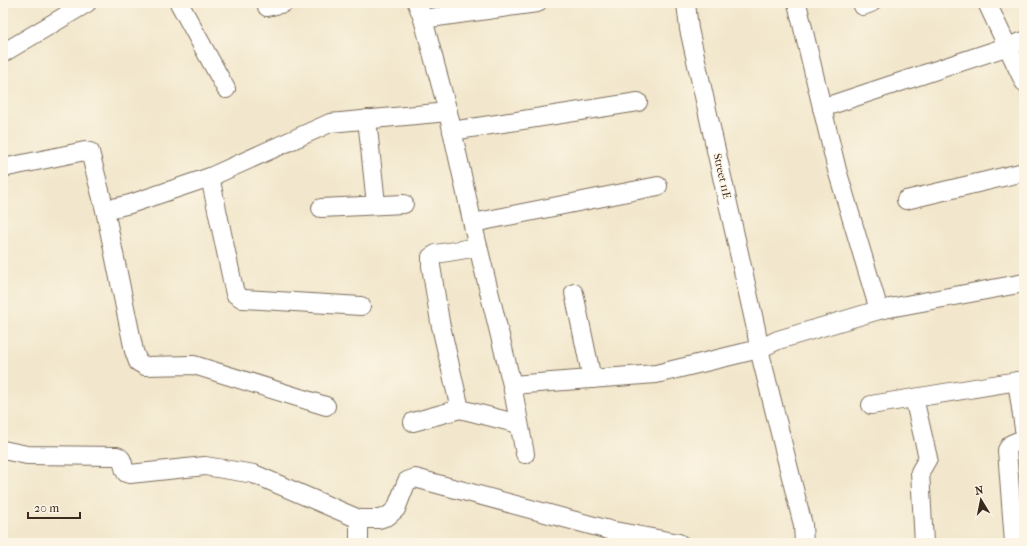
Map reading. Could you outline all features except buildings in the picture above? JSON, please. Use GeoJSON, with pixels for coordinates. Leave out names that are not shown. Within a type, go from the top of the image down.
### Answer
{"type":"FeatureCollection","features":[{"type":"Feature","properties":{"kind":"street"},"geometry":{"type":"LineString","coordinates":[[3,53],[87,3]]}},
{"type":"Feature","properties":{"kind":"street"},"geometry":{"type":"LineString","coordinates":[[179,3],[226,89]]}},
{"type":"Feature","properties":{"kind":"street"},"geometry":{"type":"LineString","coordinates":[[525,454],[512,385],[472,223],[448,112],[420,11],[537,3]]}},
{"type":"Feature","properties":{"kind":"street","name":"Street 11E"},"geometry":{"type":"LineString","coordinates":[[686,3],[689,30],[756,329],[759,349],[803,525],[804,543]]}},
{"type":"Feature","properties":{"kind":"street"},"geometry":{"type":"LineString","coordinates":[[797,3],[837,170],[879,310]]}},
{"type":"Feature","properties":{"kind":"street"},"geometry":{"type":"LineString","coordinates":[[987,3],[1016,44],[1024,82]]}},
{"type":"Feature","properties":{"kind":"street"},"geometry":{"type":"LineString","coordinates":[[822,108],[1016,44]]}},
{"type":"Feature","properties":{"kind":"street"},"geometry":{"type":"LineString","coordinates":[[452,131],[638,102]]}},
{"type":"Feature","properties":{"kind":"street"},"geometry":{"type":"LineString","coordinates":[[105,210],[130,204],[210,176],[330,123],[448,112]]}},
{"type":"Feature","properties":{"kind":"street"},"geometry":{"type":"LineString","coordinates":[[368,119],[376,204]]}},
{"type":"Feature","properties":{"kind":"street"},"geometry":{"type":"LineString","coordinates":[[3,168],[84,151],[90,152],[105,210],[134,351],[138,362],[145,366],[194,365],[326,406]]}},
{"type":"Feature","properties":{"kind":"street"},"geometry":{"type":"LineString","coordinates":[[906,200],[1024,172]]}},
{"type":"Feature","properties":{"kind":"street"},"geometry":{"type":"LineString","coordinates":[[210,176],[235,294],[243,299],[361,306]]}},
{"type":"Feature","properties":{"kind":"street"},"geometry":{"type":"LineString","coordinates":[[472,223],[658,186]]}},
{"type":"Feature","properties":{"kind":"street"},"geometry":{"type":"LineString","coordinates":[[321,208],[376,204],[404,204]]}},
{"type":"Feature","properties":{"kind":"street"},"geometry":{"type":"LineString","coordinates":[[460,409],[440,322],[431,266],[431,257],[436,254],[478,247]]}},
{"type":"Feature","properties":{"kind":"street"},"geometry":{"type":"LineString","coordinates":[[512,385],[656,374],[759,349],[778,340],[879,310],[1024,283]]}},
{"type":"Feature","properties":{"kind":"street"},"geometry":{"type":"LineString","coordinates":[[574,293],[592,379]]}},
{"type":"Feature","properties":{"kind":"street"},"geometry":{"type":"LineString","coordinates":[[870,406],[1021,380],[1024,429]]}},
{"type":"Feature","properties":{"kind":"street"},"geometry":{"type":"LineString","coordinates":[[914,398],[928,458],[920,472],[924,543]]}},
{"type":"Feature","properties":{"kind":"street"},"geometry":{"type":"LineString","coordinates":[[413,422],[460,409],[519,424]]}},
{"type":"Feature","properties":{"kind":"street"},"geometry":{"type":"LineString","coordinates":[[1014,543],[1006,450],[1011,444],[1023,439],[1024,436]]}},
{"type":"Feature","properties":{"kind":"street"},"geometry":{"type":"LineString","coordinates":[[3,450],[27,455],[117,456],[121,457],[124,470],[126,473],[130,474],[204,466],[254,474],[358,519],[379,519],[388,516],[396,509],[407,481],[415,478],[609,530],[679,543]]}},
{"type":"Feature","properties":{"kind":"street"},"geometry":{"type":"LineString","coordinates":[[358,519],[359,543]]}}]}
